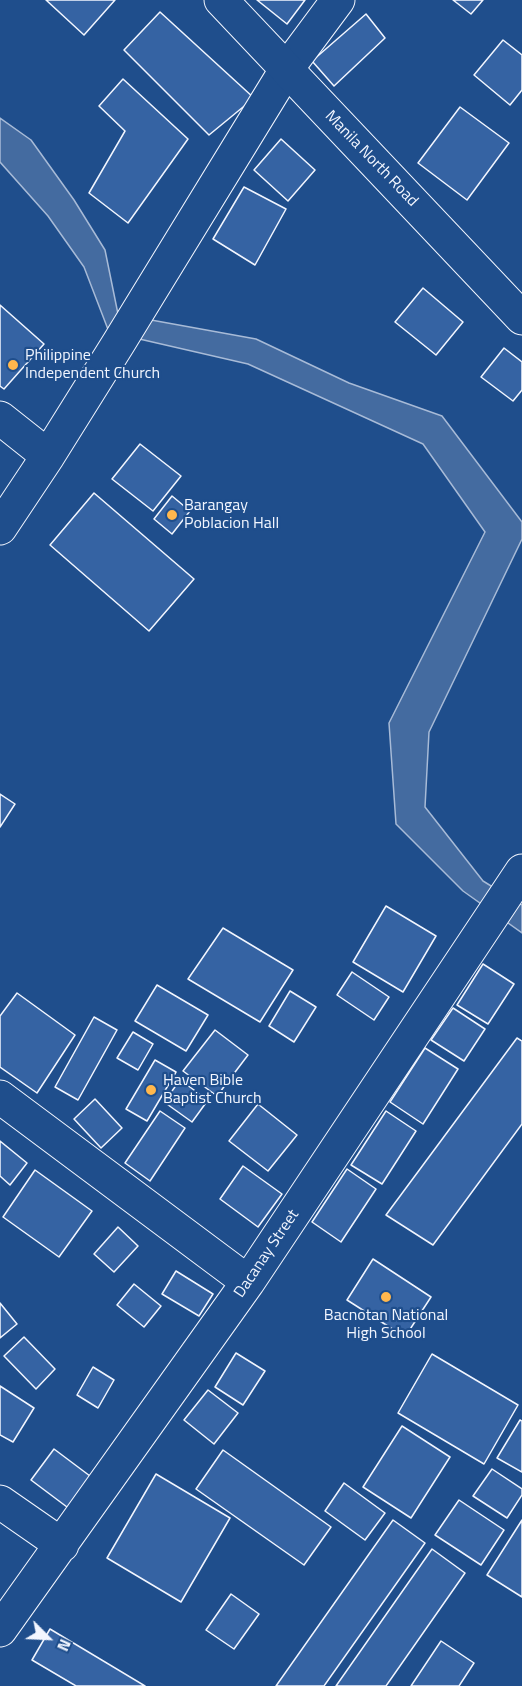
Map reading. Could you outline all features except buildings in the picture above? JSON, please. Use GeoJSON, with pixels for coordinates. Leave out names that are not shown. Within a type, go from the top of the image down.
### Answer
{"type":"FeatureCollection","features":[{"type":"Feature","properties":{"kind":"main road","name":"Manila North Road"},"geometry":{"type":"LineString","coordinates":[[221,0],[522,318]]}},
{"type":"Feature","properties":{"kind":"main road"},"geometry":{"type":"LineString","coordinates":[[0,528],[118,344],[286,70],[338,0]]}},
{"type":"Feature","properties":{"kind":"main road"},"geometry":{"type":"LineString","coordinates":[[0,418],[48,456]]}},
{"type":"Feature","properties":{"kind":"main road","name":"Dacanay Street"},"geometry":{"type":"LineString","coordinates":[[0,1630],[248,1282],[517,878]]}},
{"type":"Feature","properties":{"kind":"main road"},"geometry":{"type":"LineString","coordinates":[[0,1097],[248,1282]]}},
{"type":"Feature","properties":{"kind":"main road"},"geometry":{"type":"LineString","coordinates":[[0,1502],[62,1545]]}},
{"type":"Feature","properties":{"kind":"water"},"geometry":{"type":"Polygon","coordinates":[[[0,118],[31,140],[74,200],[105,250],[118,314],[256,339],[349,383],[442,416],[522,522],[522,539],[429,732],[425,807],[483,881],[522,905],[522,933],[463,891],[396,824],[389,723],[485,532],[423,444],[248,364],[109,332],[84,267],[48,216],[0,162],[0,118]]]}},
{"type":"Feature","properties":{"kind":"place","name":"Philippine Independent Church"},"geometry":{"type":"Point","coordinates":[13,365]}},
{"type":"Feature","properties":{"kind":"place","name":"Barangay Poblacion Hall"},"geometry":{"type":"Point","coordinates":[172,515]}},
{"type":"Feature","properties":{"kind":"place","name":"Haven Bible Baptist Church"},"geometry":{"type":"Point","coordinates":[151,1090]}},
{"type":"Feature","properties":{"kind":"place","name":"Bacnotan National High School"},"geometry":{"type":"Point","coordinates":[386,1297]}}]}
